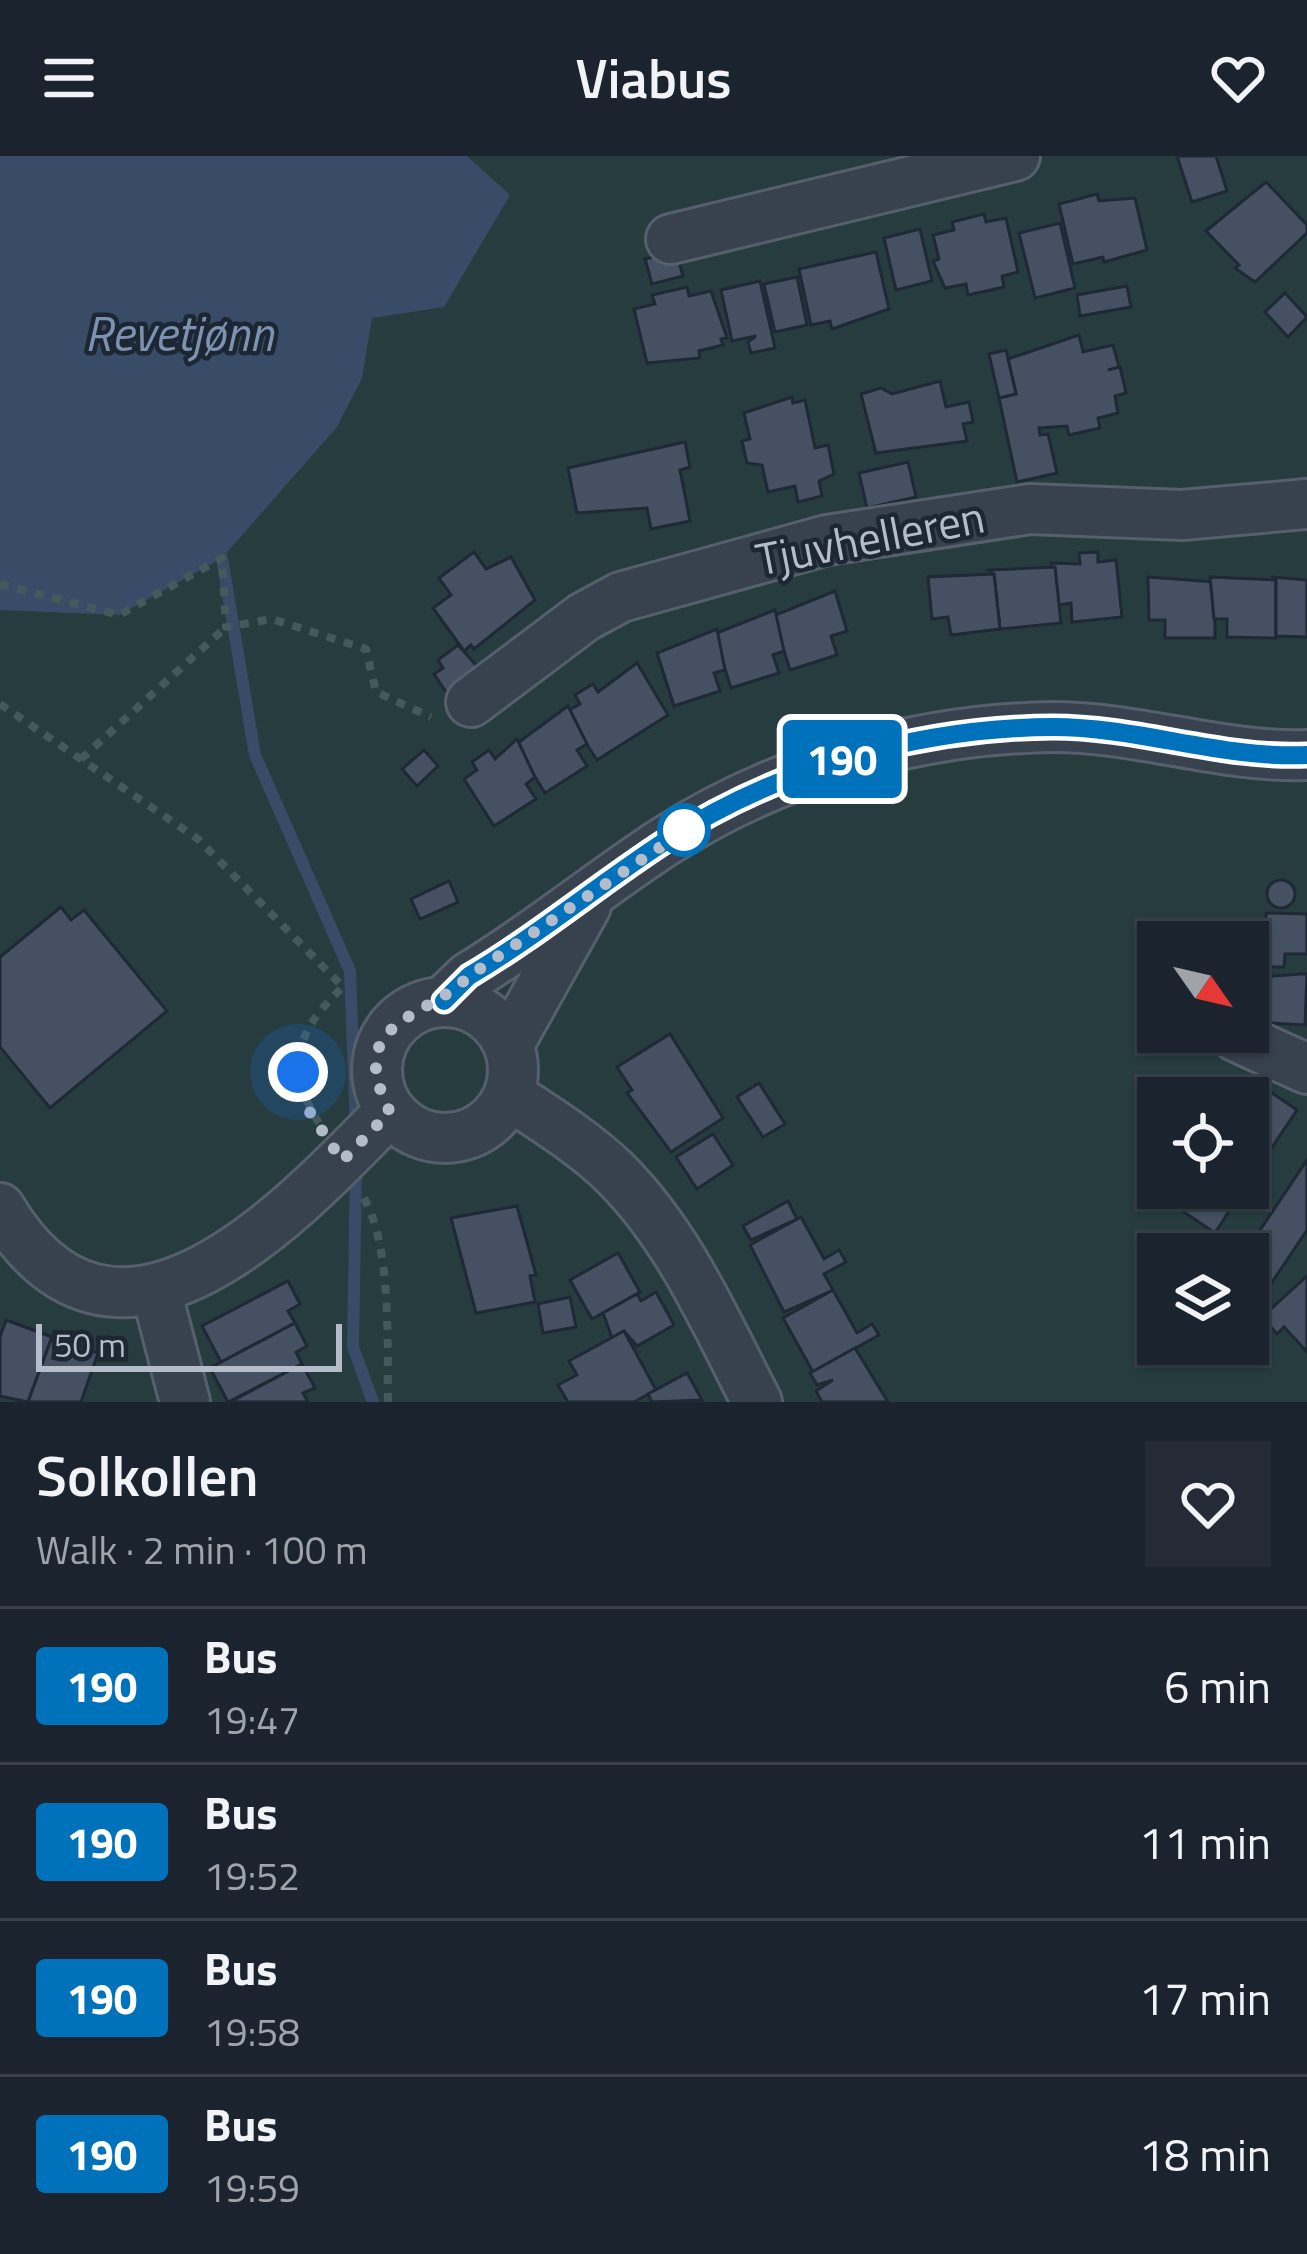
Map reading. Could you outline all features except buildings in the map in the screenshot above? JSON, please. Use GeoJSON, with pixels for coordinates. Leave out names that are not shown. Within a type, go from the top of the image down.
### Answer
{"type":"FeatureCollection","features":[{"type":"Feature","properties":{"kind":"street"},"geometry":{"type":"LineString","coordinates":[[671,239],[1015,156]]}},
{"type":"Feature","properties":{"kind":"street","name":"Tjuvhelleren"},"geometry":{"type":"LineString","coordinates":[[471,702],[584,617],[622,597],[827,540],[1030,508],[1182,515],[1307,504]]}},
{"type":"Feature","properties":{"kind":"street"},"geometry":{"type":"LineString","coordinates":[[444,1001],[469,976],[727,805],[839,760],[983,733],[1090,728],[1307,755]]}},
{"type":"Feature","properties":{"kind":"street"},"geometry":{"type":"LineString","coordinates":[[509,1045],[591,896]]}},
{"type":"Feature","properties":{"kind":"street"},"geometry":{"type":"LineString","coordinates":[[444,1001],[483,1013],[509,1045],[514,1070],[509,1095],[484,1127],[444,1139],[424,1135],[390,1112],[376,1072],[389,1030],[422,1005],[444,1001]]}},
{"type":"Feature","properties":{"kind":"street"},"geometry":{"type":"LineString","coordinates":[[1269,1051],[1307,1069]]}},
{"type":"Feature","properties":{"kind":"street"},"geometry":{"type":"LineString","coordinates":[[509,1095],[582,1144],[648,1212],[675,1249],[744,1397]]}},
{"type":"Feature","properties":{"kind":"street"},"geometry":{"type":"LineString","coordinates":[[0,1208],[46,1269],[100,1294],[137,1296],[201,1276],[247,1248],[390,1112]]}},
{"type":"Feature","properties":{"kind":"street"},"geometry":{"type":"LineString","coordinates":[[156,1291],[185,1402]]}},
{"type":"Feature","properties":{"kind":"path"},"geometry":{"type":"LineString","coordinates":[[0,584],[119,615],[222,558],[226,627]]}},
{"type":"Feature","properties":{"kind":"path"},"geometry":{"type":"LineString","coordinates":[[81,759],[226,627],[272,620],[367,649],[376,692],[422,717],[441,717],[471,702]]}},
{"type":"Feature","properties":{"kind":"path"},"geometry":{"type":"LineString","coordinates":[[0,704],[198,839],[343,987],[305,1032],[298,1072],[302,1100],[373,1215],[385,1303],[388,1402]]}},
{"type":"Feature","properties":{"kind":"green space"},"geometry":{"type":"Polygon","coordinates":[[[0,156],[1307,156],[1307,1402],[0,1402],[0,156]]]}},
{"type":"Feature","properties":{"kind":"water","name":"Revetjønn"},"geometry":{"type":"Polygon","coordinates":[[[0,156],[467,156],[510,195],[444,307],[372,318],[362,378],[337,427],[222,558],[119,615],[0,610],[0,156]]]}},
{"type":"Feature","properties":{"kind":"waterway"},"geometry":{"type":"LineString","coordinates":[[222,558],[255,755],[350,971],[356,1128]]}},
{"type":"Feature","properties":{"kind":"waterway"},"geometry":{"type":"LineString","coordinates":[[356,1167],[353,1347],[373,1402]]}},
{"type":"Feature","properties":{"kind":"bus line","name":"190"},"geometry":{"type":"LineString","coordinates":[[444,1001],[469,976],[509,953],[666,841],[776,781],[839,760],[983,733],[1049,727],[1110,729],[1237,750],[1307,755]]}},
{"type":"Feature","properties":{"kind":"route"},"geometry":{"type":"LineString","coordinates":[[298,1072],[302,1100],[342,1161],[390,1112],[376,1072],[389,1030],[422,1005],[444,1001],[469,976],[696,823],[684,830]]}}]}
